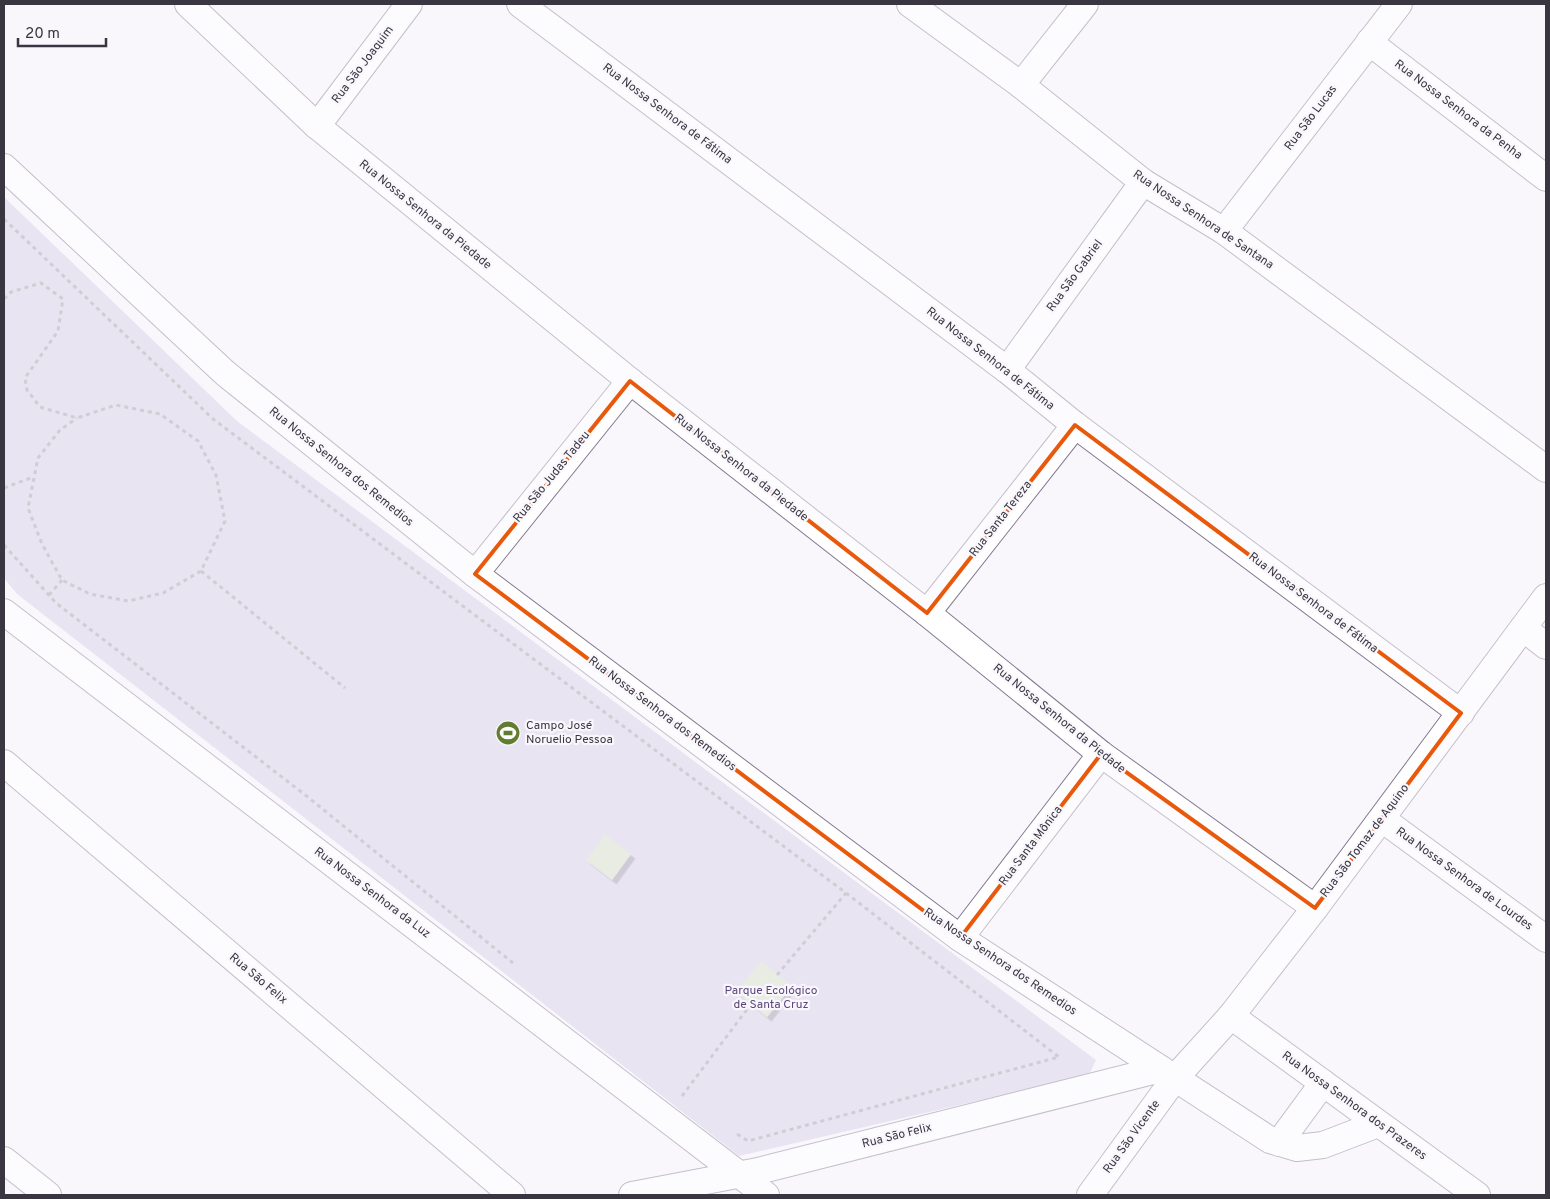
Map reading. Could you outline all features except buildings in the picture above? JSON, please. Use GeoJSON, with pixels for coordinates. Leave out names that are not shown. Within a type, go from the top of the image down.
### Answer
{"type":"FeatureCollection","features":[{"type":"Feature","properties":{"kind":"street","name":"Rua Nossa Senhora da Piedade"},"geometry":{"type":"LineString","coordinates":[[188,4],[317,126],[630,381],[927,613],[1101,754],[1315,908]]}},
{"type":"Feature","properties":{"kind":"street","name":"Rua São Joaquim"},"geometry":{"type":"LineString","coordinates":[[317,126],[409,4]]}},
{"type":"Feature","properties":{"kind":"street","name":"Rua Nossa Senhora de Fátima"},"geometry":{"type":"LineString","coordinates":[[520,4],[1461,713]]}},
{"type":"Feature","properties":{"kind":"street","name":"Rua Nossa Senhora de Santana"},"geometry":{"type":"LineString","coordinates":[[910,4],[1021,85],[1143,182],[1224,231],[1546,469]]}},
{"type":"Feature","properties":{"kind":"street"},"geometry":{"type":"LineString","coordinates":[[1021,85],[1084,4]]}},
{"type":"Feature","properties":{"kind":"street","name":"Rua São Lucas"},"geometry":{"type":"LineString","coordinates":[[1224,231],[1399,4]]}},
{"type":"Feature","properties":{"kind":"street","name":"Rua Nossa Senhora da Penha"},"geometry":{"type":"LineString","coordinates":[[1369,42],[1546,178]]}},
{"type":"Feature","properties":{"kind":"street","name":"Rua Nossa Senhora dos Remedios"},"geometry":{"type":"LineString","coordinates":[[4,167],[225,373],[475,574],[960,938],[1270,1140],[1297,1148],[1323,1145],[1378,1124]]}},
{"type":"Feature","properties":{"kind":"street","name":"Rua São Gabriel"},"geometry":{"type":"LineString","coordinates":[[1008,370],[1143,182]]}},
{"type":"Feature","properties":{"kind":"street","name":"Rua São Judas Tadeu"},"geometry":{"type":"LineString","coordinates":[[475,574],[630,381]]}},
{"type":"Feature","properties":{"kind":"street","name":"Rua Santa Tereza"},"geometry":{"type":"LineString","coordinates":[[927,613],[1075,424]]}},
{"type":"Feature","properties":{"kind":"street","name":"Rua São Tomaz de Aquino"},"geometry":{"type":"LineString","coordinates":[[1168,1074],[1231,1016],[1382,819],[1546,597]]}},
{"type":"Feature","properties":{"kind":"street","name":"Rua Nossa Senhora da Luz"},"geometry":{"type":"LineString","coordinates":[[4,612],[766,1195]]}},
{"type":"Feature","properties":{"kind":"street"},"geometry":{"type":"LineString","coordinates":[[1523,628],[1546,646]]}},
{"type":"Feature","properties":{"kind":"street","name":"Rua Santa Mônica"},"geometry":{"type":"LineString","coordinates":[[960,938],[1101,754]]}},
{"type":"Feature","properties":{"kind":"street","name":"Rua São Felix"},"geometry":{"type":"LineString","coordinates":[[4,763],[512,1195]]}},
{"type":"Feature","properties":{"kind":"street","name":"Rua Nossa Senhora de Lourdes"},"geometry":{"type":"LineString","coordinates":[[1382,819],[1546,940]]}},
{"type":"Feature","properties":{"kind":"street","name":"Rua Nossa Senhora dos Prazeres"},"geometry":{"type":"LineString","coordinates":[[1231,1016],[1477,1195]]}},
{"type":"Feature","properties":{"kind":"street","name":"Rua São Felix"},"geometry":{"type":"LineString","coordinates":[[632,1195],[740,1175],[1168,1074]]}},
{"type":"Feature","properties":{"kind":"street","name":"Rua São Vicente"},"geometry":{"type":"LineString","coordinates":[[1090,1195],[1168,1074]]}},
{"type":"Feature","properties":{"kind":"street"},"geometry":{"type":"LineString","coordinates":[[1279,1143],[1324,1083]]}},
{"type":"Feature","properties":{"kind":"street"},"geometry":{"type":"LineString","coordinates":[[4,1160],[48,1195]]}},
{"type":"Feature","properties":{"kind":"path"},"geometry":{"type":"LineString","coordinates":[[4,219],[213,419],[846,893],[1060,1057],[748,1141],[733,1132]]}},
{"type":"Feature","properties":{"kind":"path"},"geometry":{"type":"LineString","coordinates":[[4,299],[11,292],[41,283],[63,299],[58,331],[25,378],[27,390],[40,407],[77,418]]}},
{"type":"Feature","properties":{"kind":"path"},"geometry":{"type":"LineString","coordinates":[[116,405],[160,414],[198,441],[216,475],[225,521],[201,572],[163,593],[128,601],[90,594],[62,580],[42,544],[28,508],[34,477],[38,458],[60,430],[77,418],[116,405]]}},
{"type":"Feature","properties":{"kind":"path"},"geometry":{"type":"LineString","coordinates":[[4,488],[34,477]]}},
{"type":"Feature","properties":{"kind":"path"},"geometry":{"type":"LineString","coordinates":[[4,545],[56,603],[312,800],[519,968]]}},
{"type":"Feature","properties":{"kind":"path"},"geometry":{"type":"LineString","coordinates":[[201,572],[344,688]]}},
{"type":"Feature","properties":{"kind":"path"},"geometry":{"type":"LineString","coordinates":[[49,595],[62,580]]}},
{"type":"Feature","properties":{"kind":"path"},"geometry":{"type":"LineString","coordinates":[[777,975],[846,893]]}},
{"type":"Feature","properties":{"kind":"path"},"geometry":{"type":"LineString","coordinates":[[688,1103],[680,1098],[751,1004]]}},
{"type":"Feature","properties":{"kind":"highlighted area"},"geometry":{"type":"Polygon","coordinates":[[[630,381],[927,613],[1075,425],[1461,713],[1315,908],[1101,754],[960,938],[475,574],[630,381]]]}},
{"type":"Feature","properties":{"kind":"green space","name":"Parque Ecológico de Santa Cruz"},"geometry":{"type":"Polygon","coordinates":[[[4,197],[237,421],[1096,1060],[1089,1075],[739,1156],[17,594],[4,578],[4,197]]]}},
{"type":"Feature","properties":{"kind":"place","name":"Campo José Noruelio Pessoa"},"geometry":{"type":"Point","coordinates":[508,733]}}]}
